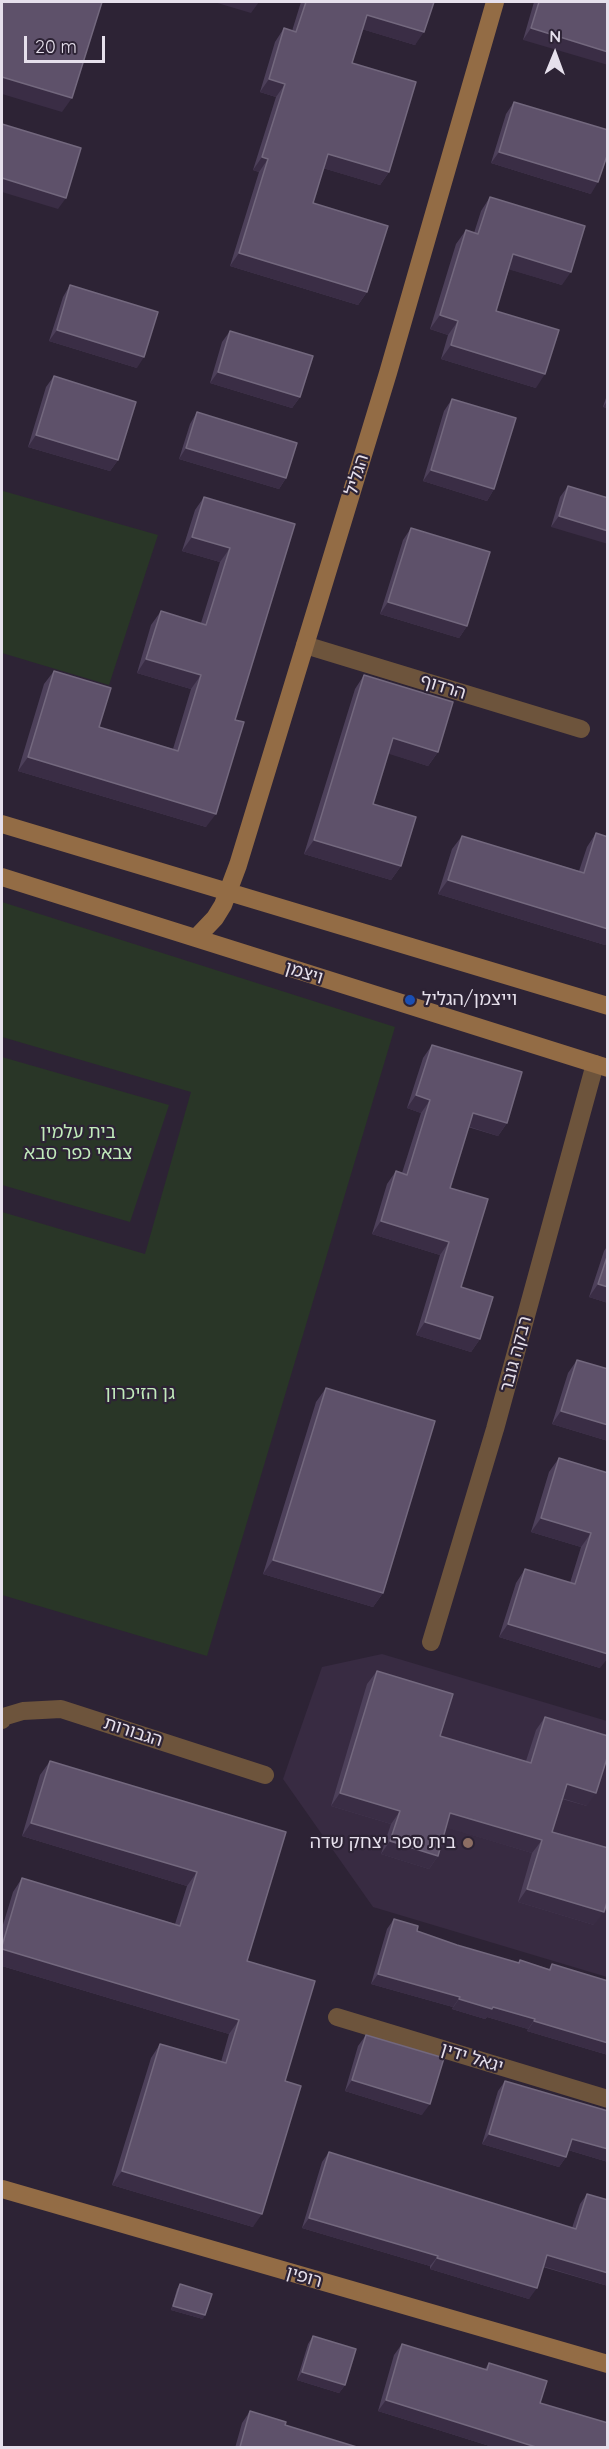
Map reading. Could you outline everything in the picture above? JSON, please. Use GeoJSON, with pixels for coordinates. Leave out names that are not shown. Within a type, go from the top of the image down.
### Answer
{"type":"FeatureCollection","features":[{"type":"Feature","properties":{"kind":"street","name":"הגליל"},"geometry":{"type":"LineString","coordinates":[[196,938],[215,918],[229,891],[388,373],[495,2]]}},
{"type":"Feature","properties":{"kind":"street","name":"הרדוף"},"geometry":{"type":"LineString","coordinates":[[305,645],[581,729]]}},
{"type":"Feature","properties":{"kind":"street"},"geometry":{"type":"LineString","coordinates":[[2,824],[608,1006]]}},
{"type":"Feature","properties":{"kind":"street","name":"ויצמן"},"geometry":{"type":"LineString","coordinates":[[2,878],[601,1066]]}},
{"type":"Feature","properties":{"kind":"street","name":"רבקה גובר"},"geometry":{"type":"LineString","coordinates":[[431,1642],[601,1066]]}},
{"type":"Feature","properties":{"kind":"street","name":"הגבורות"},"geometry":{"type":"LineString","coordinates":[[2,1720],[3,1717],[23,1711],[61,1709],[265,1775]]}},
{"type":"Feature","properties":{"kind":"street","name":"יגאל ידין"},"geometry":{"type":"LineString","coordinates":[[337,2017],[608,2099]]}},
{"type":"Feature","properties":{"kind":"street","name":"רופין"},"geometry":{"type":"LineString","coordinates":[[2,2189],[608,2364]]}},
{"type":"Feature","properties":{"kind":"shaded area","name":"בית ספר יצחק שדה"},"geometry":{"type":"Polygon","coordinates":[[[382,1654],[607,1721],[607,1977],[373,1907],[283,1779],[322,1667],[382,1654]]]}},
{"type":"Feature","properties":{"kind":"green space"},"geometry":{"type":"Polygon","coordinates":[[[3,491],[158,535],[109,685],[2,653],[3,491]]]}},
{"type":"Feature","properties":{"kind":"green space","name":"גן הזיכרון"},"geometry":{"type":"Polygon","coordinates":[[[2,902],[395,1027],[207,1656],[2,1595],[2,1212],[145,1254],[191,1092],[2,1037],[2,902]]]}},
{"type":"Feature","properties":{"kind":"green space","name":"בית עלמין צבאי כפר סבא"},"geometry":{"type":"Polygon","coordinates":[[[2,1057],[169,1105],[130,1222],[2,1185],[2,1057]]]}},
{"type":"Feature","properties":{"kind":"building"},"geometry":{"type":"Polygon","coordinates":[[[2,2],[102,2],[72,98],[2,77],[2,2]]]}},
{"type":"Feature","properties":{"kind":"building"},"geometry":{"type":"Polygon","coordinates":[[[306,2],[434,2],[424,32],[367,15],[352,63],[416,82],[389,172],[328,154],[313,203],[388,226],[367,292],[239,253],[268,159],[262,157],[285,84],[269,79],[284,28],[296,32],[306,2]]]}},
{"type":"Feature","properties":{"kind":"building"},"geometry":{"type":"Polygon","coordinates":[[[539,2],[608,2],[608,52],[531,28],[539,2]]]}},
{"type":"Feature","properties":{"kind":"building"},"geometry":{"type":"Polygon","coordinates":[[[514,102],[608,130],[608,153],[598,182],[499,152],[514,102]]]}},
{"type":"Feature","properties":{"kind":"building"},"geometry":{"type":"Polygon","coordinates":[[[2,124],[81,148],[66,198],[2,178],[2,124]]]}},
{"type":"Feature","properties":{"kind":"building"},"geometry":{"type":"Polygon","coordinates":[[[490,197],[585,226],[571,272],[513,254],[496,311],[559,330],[545,374],[451,345],[458,321],[440,315],[466,230],[478,234],[490,197]]]}},
{"type":"Feature","properties":{"kind":"building"},"geometry":{"type":"Polygon","coordinates":[[[70,285],[158,312],[144,357],[57,330],[70,285]]]}},
{"type":"Feature","properties":{"kind":"building"},"geometry":{"type":"Polygon","coordinates":[[[230,331],[313,356],[300,397],[218,372],[230,331]]]}},
{"type":"Feature","properties":{"kind":"building"},"geometry":{"type":"Polygon","coordinates":[[[54,376],[136,402],[118,460],[36,435],[54,376]]]}},
{"type":"Feature","properties":{"kind":"building"},"geometry":{"type":"Polygon","coordinates":[[[452,399],[516,418],[494,489],[431,470],[452,399]]]}},
{"type":"Feature","properties":{"kind":"building"},"geometry":{"type":"Polygon","coordinates":[[[197,412],[297,443],[286,478],[186,448],[197,412]]]}},
{"type":"Feature","properties":{"kind":"building"},"geometry":{"type":"Polygon","coordinates":[[[568,486],[608,498],[608,531],[559,516],[568,486]]]}},
{"type":"Feature","properties":{"kind":"building"},"geometry":{"type":"Polygon","coordinates":[[[204,497],[295,524],[235,720],[244,722],[216,814],[28,757],[54,671],[111,688],[99,727],[178,751],[201,675],[146,659],[161,611],[206,625],[230,548],[192,537],[204,497]]]}},
{"type":"Feature","properties":{"kind":"building"},"geometry":{"type":"Polygon","coordinates":[[[411,528],[490,552],[467,626],[388,602],[411,528]]]}},
{"type":"Feature","properties":{"kind":"building"},"geometry":{"type":"Polygon","coordinates":[[[364,675],[453,702],[438,752],[393,738],[373,804],[416,817],[401,866],[314,840],[364,675]]]}},
{"type":"Feature","properties":{"kind":"building"},"geometry":{"type":"Polygon","coordinates":[[[596,833],[608,837],[608,929],[448,880],[462,836],[584,873],[596,833]]]}},
{"type":"Feature","properties":{"kind":"building"},"geometry":{"type":"Polygon","coordinates":[[[432,1045],[522,1072],[507,1123],[473,1113],[450,1188],[488,1199],[461,1287],[493,1297],[480,1339],[425,1322],[449,1242],[381,1221],[396,1171],[407,1175],[430,1100],[416,1095],[432,1045]]]}},
{"type":"Feature","properties":{"kind":"building"},"geometry":{"type":"Polygon","coordinates":[[[608,1254],[608,1287],[598,1284],[608,1254]]]}},
{"type":"Feature","properties":{"kind":"building"},"geometry":{"type":"Polygon","coordinates":[[[577,1360],[608,1369],[608,1425],[561,1411],[577,1360]]]}},
{"type":"Feature","properties":{"kind":"building"},"geometry":{"type":"Polygon","coordinates":[[[326,1388],[435,1421],[383,1593],[273,1560],[326,1388]]]}},
{"type":"Feature","properties":{"kind":"building"},"geometry":{"type":"Polygon","coordinates":[[[559,1458],[608,1473],[608,1654],[508,1624],[525,1569],[575,1584],[591,1533],[541,1518],[559,1458]]]}},
{"type":"Feature","properties":{"kind":"building"},"geometry":{"type":"Polygon","coordinates":[[[377,1671],[453,1694],[440,1736],[531,1763],[545,1717],[608,1736],[608,1755],[596,1793],[567,1784],[552,1832],[608,1848],[608,1899],[604,1912],[527,1889],[542,1840],[450,1813],[438,1856],[390,1841],[400,1811],[340,1793],[377,1671]]]}},
{"type":"Feature","properties":{"kind":"building"},"geometry":{"type":"Polygon","coordinates":[[[50,1761],[286,1832],[247,1961],[315,1981],[285,2081],[301,2086],[262,2214],[122,2171],[160,2044],[226,2063],[239,2020],[2,1949],[22,1878],[180,1926],[197,1872],[31,1823],[50,1761]]]}},
{"type":"Feature","properties":{"kind":"building"},"geometry":{"type":"Polygon","coordinates":[[[394,1919],[418,1926],[417,1931],[519,1963],[520,1960],[550,1970],[552,1964],[608,1981],[608,2043],[534,2021],[535,2019],[493,2007],[492,2009],[459,1999],[460,1997],[378,1974],[394,1919]]]}},
{"type":"Feature","properties":{"kind":"building"},"geometry":{"type":"Polygon","coordinates":[[[366,2035],[444,2058],[430,2104],[352,2080],[366,2035]]]}},
{"type":"Feature","properties":{"kind":"building"},"geometry":{"type":"Polygon","coordinates":[[[505,2081],[608,2111],[608,2149],[572,2139],[566,2157],[489,2134],[505,2081]]]}},
{"type":"Feature","properties":{"kind":"building"},"geometry":{"type":"Polygon","coordinates":[[[329,2152],[576,2229],[587,2194],[608,2200],[608,2273],[547,2255],[537,2288],[309,2218],[329,2152]]]}},
{"type":"Feature","properties":{"kind":"building"},"geometry":{"type":"Polygon","coordinates":[[[180,2284],[212,2294],[205,2315],[173,2306],[180,2284]]]}},
{"type":"Feature","properties":{"kind":"building"},"geometry":{"type":"Polygon","coordinates":[[[313,2336],[356,2349],[345,2385],[302,2372],[313,2336]]]}},
{"type":"Feature","properties":{"kind":"building"},"geometry":{"type":"Polygon","coordinates":[[[402,2344],[487,2370],[489,2363],[547,2381],[540,2403],[608,2423],[608,2448],[539,2448],[386,2400],[402,2344]]]}},
{"type":"Feature","properties":{"kind":"building"},"geometry":{"type":"Polygon","coordinates":[[[250,2411],[286,2422],[285,2425],[360,2448],[240,2447],[250,2411]]]}},
{"type":"Feature","properties":{"kind":"place","name":"וייצמן/הגליל"},"geometry":{"type":"Point","coordinates":[410,1000]}},
{"type":"Feature","properties":{"kind":"place","name":"בית ספר יצחק שדה"},"geometry":{"type":"Point","coordinates":[468,1843]}}]}
